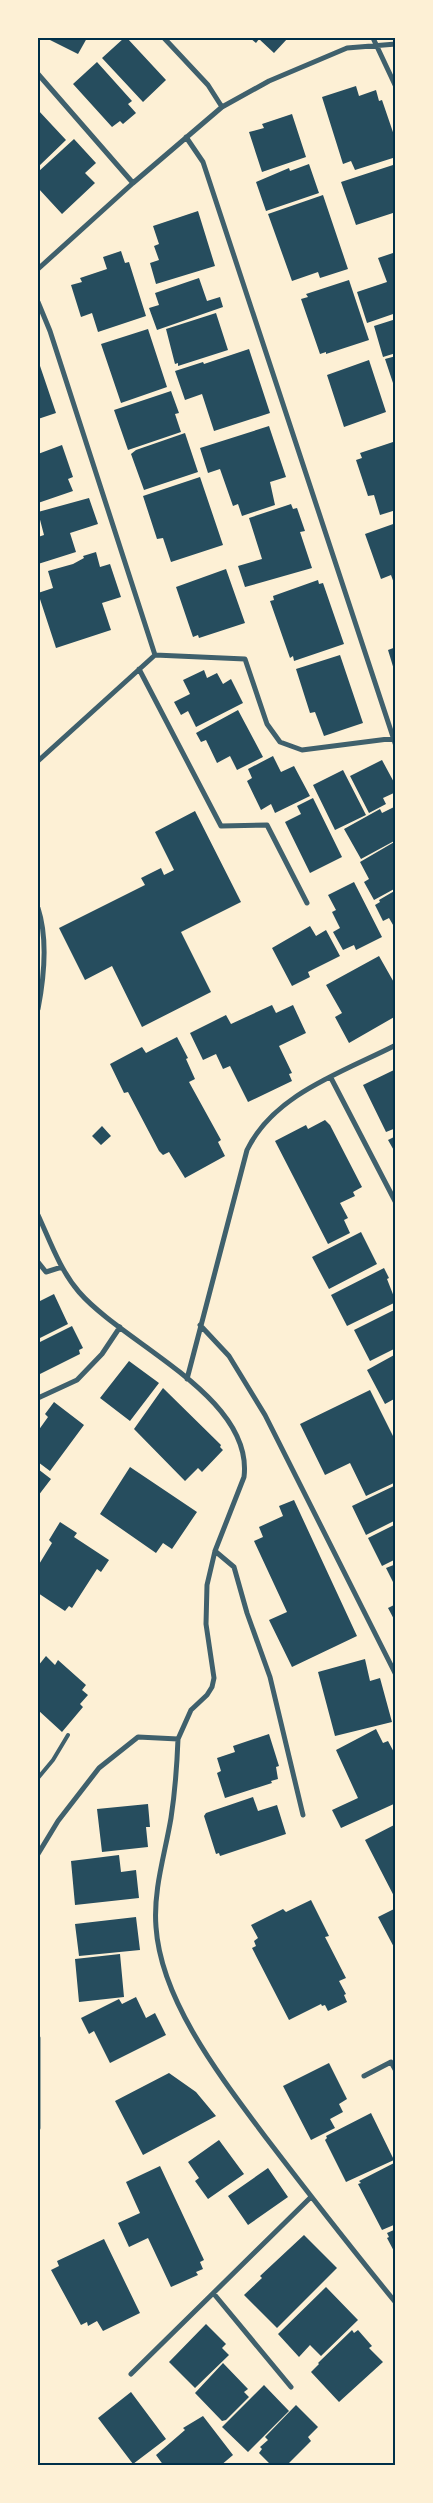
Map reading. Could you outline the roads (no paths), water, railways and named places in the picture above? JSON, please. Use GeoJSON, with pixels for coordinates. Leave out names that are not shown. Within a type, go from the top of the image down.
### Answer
{"type":"FeatureCollection","features":[{"type":"Feature","properties":{"kind":"street"},"geometry":{"type":"LineString","coordinates":[[164,38],[208,85],[222,107]]}},
{"type":"Feature","properties":{"kind":"street"},"geometry":{"type":"LineString","coordinates":[[373,38],[396,87]]}},
{"type":"Feature","properties":{"kind":"street"},"geometry":{"type":"LineString","coordinates":[[38,269],[133,183],[222,107],[307,63],[347,48],[376,44],[396,44]]}},
{"type":"Feature","properties":{"kind":"street"},"geometry":{"type":"LineString","coordinates":[[38,74],[133,183]]}},
{"type":"Feature","properties":{"kind":"street"},"geometry":{"type":"LineString","coordinates":[[186,138],[204,162],[396,746]]}},
{"type":"Feature","properties":{"kind":"street"},"geometry":{"type":"LineString","coordinates":[[38,302],[50,331],[155,655]]}},
{"type":"Feature","properties":{"kind":"street"},"geometry":{"type":"LineString","coordinates":[[38,761],[155,655],[245,658],[267,724],[280,742],[290,747],[314,749],[394,738]]}},
{"type":"Feature","properties":{"kind":"street"},"geometry":{"type":"LineString","coordinates":[[140,669],[221,826],[267,825],[307,903]]}},
{"type":"Feature","properties":{"kind":"street"},"geometry":{"type":"LineString","coordinates":[[38,908],[42,920],[43,945],[41,991],[38,1009]]}},
{"type":"Feature","properties":{"kind":"street"},"geometry":{"type":"LineString","coordinates":[[187,1379],[247,1150],[253,1139],[265,1122],[284,1104],[396,1045]]}},
{"type":"Feature","properties":{"kind":"street"},"geometry":{"type":"LineString","coordinates":[[331,1078],[396,1203]]}},
{"type":"Feature","properties":{"kind":"street"},"geometry":{"type":"LineString","coordinates":[[38,1215],[62,1267],[80,1292],[120,1327],[187,1379],[214,1405],[237,1434],[246,1463],[244,1477],[215,1551],[207,1586],[206,1624],[214,1678],[207,1695],[190,1710],[178,1739],[171,1817],[156,1904],[156,1928],[163,1964],[191,2028],[207,2055],[311,2197],[396,2303]]}},
{"type":"Feature","properties":{"kind":"street"},"geometry":{"type":"LineString","coordinates":[[38,1262],[46,1272],[62,1267]]}},
{"type":"Feature","properties":{"kind":"street"},"geometry":{"type":"LineString","coordinates":[[200,1325],[229,1356],[265,1414],[396,1675]]}},
{"type":"Feature","properties":{"kind":"street"},"geometry":{"type":"LineString","coordinates":[[38,1398],[77,1380],[102,1354],[120,1327]]}},
{"type":"Feature","properties":{"kind":"street"},"geometry":{"type":"LineString","coordinates":[[215,1551],[234,1567],[247,1613],[270,1677],[303,1815]]}},
{"type":"Feature","properties":{"kind":"street"},"geometry":{"type":"LineString","coordinates":[[38,1854],[53,1828],[100,1768],[138,1737],[178,1739]]}},
{"type":"Feature","properties":{"kind":"street"},"geometry":{"type":"LineString","coordinates":[[38,2038],[38,2128]]}},
{"type":"Feature","properties":{"kind":"street"},"geometry":{"type":"LineString","coordinates":[[364,2076],[391,2062],[396,2071]]}},
{"type":"Feature","properties":{"kind":"street"},"geometry":{"type":"LineString","coordinates":[[131,2374],[311,2197]]}},
{"type":"Feature","properties":{"kind":"street"},"geometry":{"type":"LineString","coordinates":[[214,2294],[291,2387]]}},
{"type":"Feature","properties":{"kind":"lane"},"geometry":{"type":"LineString","coordinates":[[38,1778],[53,1760],[68,1735]]}}]}
